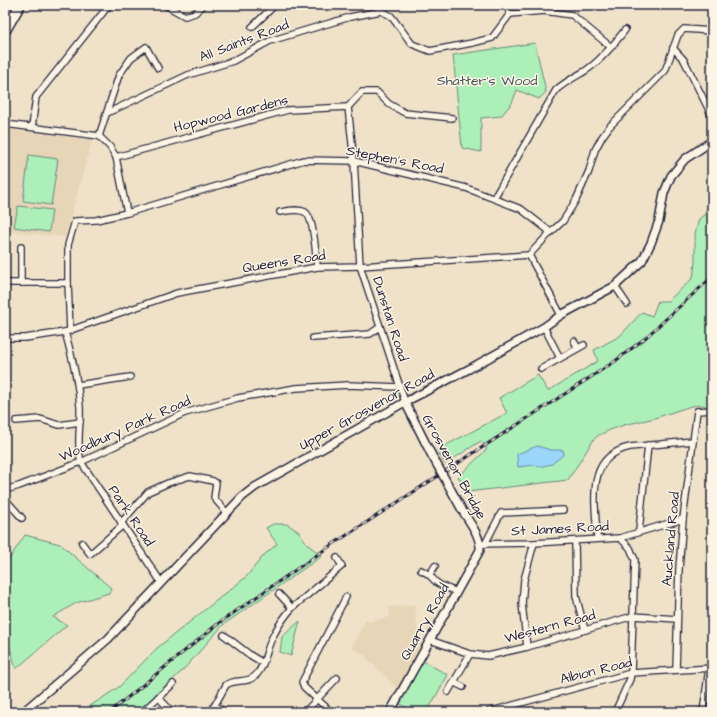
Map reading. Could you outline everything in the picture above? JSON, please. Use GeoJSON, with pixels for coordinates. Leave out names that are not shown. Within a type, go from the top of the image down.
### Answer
{"type":"FeatureCollection","features":[{"type":"Feature","properties":{"kind":"highway"},"geometry":{"type":"LineString","coordinates":[[5,31],[20,5]]}},
{"type":"Feature","properties":{"kind":"street"},"geometry":{"type":"LineString","coordinates":[[32,128],[36,97],[110,5]]}},
{"type":"Feature","properties":{"kind":"street"},"geometry":{"type":"LineString","coordinates":[[165,5],[185,16],[195,13],[202,5]]}},
{"type":"Feature","properties":{"kind":"street"},"geometry":{"type":"LineString","coordinates":[[252,27],[275,5]]}},
{"type":"Feature","properties":{"kind":"street"},"geometry":{"type":"LineString","coordinates":[[506,5],[510,14],[544,11],[572,15],[611,47]]}},
{"type":"Feature","properties":{"kind":"street","name":"All Saints Road"},"geometry":{"type":"LineString","coordinates":[[107,113],[188,74],[232,61],[270,41],[350,17],[381,11],[392,16],[412,44],[430,51],[492,38],[510,14]]}},
{"type":"Feature","properties":{"kind":"street"},"geometry":{"type":"LineString","coordinates":[[561,315],[529,254],[562,221],[573,206],[589,171],[595,150],[610,126],[665,71],[678,35],[684,28],[712,31]]}},
{"type":"Feature","properties":{"kind":"street"},"geometry":{"type":"LineString","coordinates":[[494,198],[556,90],[564,83],[586,70],[611,47],[625,30]]}},
{"type":"Feature","properties":{"kind":"street"},"geometry":{"type":"LineString","coordinates":[[99,136],[119,75],[131,58],[146,47],[158,68]]}},
{"type":"Feature","properties":{"kind":"street"},"geometry":{"type":"LineString","coordinates":[[673,48],[684,60],[712,116]]}},
{"type":"Feature","properties":{"kind":"street"},"geometry":{"type":"LineString","coordinates":[[354,161],[348,106],[362,92],[377,92],[389,104],[405,113],[452,118]]}},
{"type":"Feature","properties":{"kind":"street","name":"Hopwood Gardens"},"geometry":{"type":"LineString","coordinates":[[116,157],[288,110],[348,106]]}},
{"type":"Feature","properties":{"kind":"street"},"geometry":{"type":"LineString","coordinates":[[5,124],[99,136],[110,147],[116,157],[127,213]]}},
{"type":"Feature","properties":{"kind":"street","name":"Upper Grosvenor Road"},"geometry":{"type":"LineString","coordinates":[[23,712],[108,639],[227,513],[255,487],[405,402],[469,369],[614,286],[642,261],[651,243],[659,221],[664,194],[671,176],[685,159],[712,141]]}},
{"type":"Feature","properties":{"kind":"street","name":"Stephen's Road"},"geometry":{"type":"LineString","coordinates":[[68,283],[68,245],[75,221],[96,220],[127,213],[304,160],[354,161],[466,188],[521,209],[544,225],[549,234]]}},
{"type":"Feature","properties":{"kind":"street","name":"Dunstan Road"},"geometry":{"type":"LineString","coordinates":[[354,161],[360,266],[405,402]]}},
{"type":"Feature","properties":{"kind":"street"},"geometry":{"type":"LineString","coordinates":[[280,212],[299,210],[308,214],[312,224],[317,267]]}},
{"type":"Feature","properties":{"kind":"street"},"geometry":{"type":"LineString","coordinates":[[21,247],[22,283]]}},
{"type":"Feature","properties":{"kind":"street","name":"Queens Road"},"geometry":{"type":"LineString","coordinates":[[5,338],[25,338],[68,331],[177,293],[317,267],[360,266],[529,254]]}},
{"type":"Feature","properties":{"kind":"street"},"geometry":{"type":"LineString","coordinates":[[5,283],[68,283],[68,331],[78,385],[80,422],[79,454],[81,462]]}},
{"type":"Feature","properties":{"kind":"street"},"geometry":{"type":"LineString","coordinates":[[614,286],[627,304]]}},
{"type":"Feature","properties":{"kind":"street"},"geometry":{"type":"LineString","coordinates":[[313,338],[370,334],[380,327]]}},
{"type":"Feature","properties":{"kind":"street"},"geometry":{"type":"LineString","coordinates":[[544,327],[560,358]]}},
{"type":"Feature","properties":{"kind":"street"},"geometry":{"type":"LineString","coordinates":[[574,341],[578,348]]}},
{"type":"Feature","properties":{"kind":"street"},"geometry":{"type":"LineString","coordinates":[[541,369],[584,345]]}},
{"type":"Feature","properties":{"kind":"street"},"geometry":{"type":"LineString","coordinates":[[78,385],[130,377]]}},
{"type":"Feature","properties":{"kind":"street","name":"Woodbury Park Road"},"geometry":{"type":"LineString","coordinates":[[5,490],[81,462],[185,413],[240,397],[296,388],[348,385],[399,387]]}},
{"type":"Feature","properties":{"kind":"street","name":"Grosvenor Bridge"},"geometry":{"type":"LineString","coordinates":[[405,402],[430,452],[478,538],[483,544]]}},
{"type":"Feature","properties":{"kind":"street","name":"Auckland Road"},"geometry":{"type":"LineString","coordinates":[[676,670],[677,619],[683,519],[697,411],[712,410]]}},
{"type":"Feature","properties":{"kind":"street"},"geometry":{"type":"LineString","coordinates":[[16,421],[40,419],[58,425],[80,422]]}},
{"type":"Feature","properties":{"kind":"street"},"geometry":{"type":"LineString","coordinates":[[597,538],[595,484],[599,470],[612,454],[630,447],[694,441]]}},
{"type":"Feature","properties":{"kind":"street"},"geometry":{"type":"LineString","coordinates":[[639,531],[648,445]]}},
{"type":"Feature","properties":{"kind":"street","name":"Park Road"},"geometry":{"type":"LineString","coordinates":[[81,462],[161,582]]}},
{"type":"Feature","properties":{"kind":"street"},"geometry":{"type":"LineString","coordinates":[[82,543],[90,554],[122,524],[148,492],[168,482],[190,476],[216,483],[214,498],[227,513]]}},
{"type":"Feature","properties":{"kind":"street"},"geometry":{"type":"LineString","coordinates":[[5,499],[22,518]]}},
{"type":"Feature","properties":{"kind":"street"},"geometry":{"type":"LineString","coordinates":[[483,544],[501,513],[563,510]]}},
{"type":"Feature","properties":{"kind":"street"},"geometry":{"type":"LineString","coordinates":[[620,538],[639,531],[683,519]]}},
{"type":"Feature","properties":{"kind":"street","name":"St James Road"},"geometry":{"type":"LineString","coordinates":[[483,544],[534,543],[575,541],[597,538],[620,538],[630,548],[635,560],[631,673],[630,679],[615,712]]}},
{"type":"Feature","properties":{"kind":"street"},"geometry":{"type":"LineString","coordinates":[[575,541],[576,596],[584,630]]}},
{"type":"Feature","properties":{"kind":"street"},"geometry":{"type":"LineString","coordinates":[[527,647],[522,604],[524,580],[534,543]]}},
{"type":"Feature","properties":{"kind":"street","name":"Quarry Road"},"geometry":{"type":"LineString","coordinates":[[390,712],[483,544]]}},
{"type":"Feature","properties":{"kind":"street"},"geometry":{"type":"LineString","coordinates":[[211,712],[223,690],[230,682],[248,681],[255,677],[261,670],[272,636],[292,608],[342,566],[337,558]]}},
{"type":"Feature","properties":{"kind":"street"},"geometry":{"type":"LineString","coordinates":[[430,574],[434,566]]}},
{"type":"Feature","properties":{"kind":"street"},"geometry":{"type":"LineString","coordinates":[[421,570],[430,574],[436,581],[457,592]]}},
{"type":"Feature","properties":{"kind":"street"},"geometry":{"type":"LineString","coordinates":[[279,594],[292,608]]}},
{"type":"Feature","properties":{"kind":"street"},"geometry":{"type":"LineString","coordinates":[[331,712],[304,687],[302,682],[346,597]]}},
{"type":"Feature","properties":{"kind":"street","name":"Western Road"},"geometry":{"type":"LineString","coordinates":[[430,640],[470,654],[488,656],[527,647],[633,616],[677,619]]}},
{"type":"Feature","properties":{"kind":"street"},"geometry":{"type":"LineString","coordinates":[[224,635],[250,655],[263,662]]}},
{"type":"Feature","properties":{"kind":"street"},"geometry":{"type":"LineString","coordinates":[[448,692],[455,683],[470,654]]}},
{"type":"Feature","properties":{"kind":"street"},"geometry":{"type":"LineString","coordinates":[[703,712],[711,668]]}},
{"type":"Feature","properties":{"kind":"street","name":"Albion Road"},"geometry":{"type":"LineString","coordinates":[[488,712],[631,673],[711,668]]}},
{"type":"Feature","properties":{"kind":"street"},"geometry":{"type":"LineString","coordinates":[[305,712],[337,678]]}},
{"type":"Feature","properties":{"kind":"street"},"geometry":{"type":"LineString","coordinates":[[455,683],[463,687]]}},
{"type":"Feature","properties":{"kind":"street"},"geometry":{"type":"LineString","coordinates":[[142,712],[173,684]]}},
{"type":"Feature","properties":{"kind":"street"},"geometry":{"type":"LineString","coordinates":[[158,697],[172,712]]}},
{"type":"Feature","properties":{"kind":"street"},"geometry":{"type":"LineString","coordinates":[[214,706],[226,712]]}},
{"type":"Feature","properties":{"kind":"shaded area"},"geometry":{"type":"Polygon","coordinates":[[[5,129],[92,140],[65,237],[5,231],[5,129]]]}},
{"type":"Feature","properties":{"kind":"shaded area"},"geometry":{"type":"Polygon","coordinates":[[[415,605],[418,640],[422,646],[398,689],[362,653],[351,648],[366,620],[370,622],[390,617],[389,607],[415,605]]]}},
{"type":"Feature","properties":{"kind":"green space","name":"Shatter's Wood"},"geometry":{"type":"Polygon","coordinates":[[[535,43],[546,92],[539,99],[517,90],[512,103],[501,116],[481,118],[481,152],[462,148],[453,55],[535,43]]]}},
{"type":"Feature","properties":{"kind":"green space"},"geometry":{"type":"Polygon","coordinates":[[[29,155],[58,159],[51,205],[23,201],[29,155]]]}},
{"type":"Feature","properties":{"kind":"green space"},"geometry":{"type":"Polygon","coordinates":[[[712,190],[712,407],[708,408],[703,405],[691,406],[655,418],[624,425],[599,435],[594,439],[568,480],[467,492],[464,484],[458,477],[487,449],[481,441],[445,464],[437,450],[507,413],[499,398],[538,375],[548,391],[598,361],[594,350],[620,336],[642,312],[652,316],[658,301],[668,301],[693,278],[695,262],[695,234],[699,219],[705,214],[712,190]]]}},
{"type":"Feature","properties":{"kind":"green space"},"geometry":{"type":"Polygon","coordinates":[[[18,206],[52,210],[49,232],[14,227],[18,206]]]}},
{"type":"Feature","properties":{"kind":"green space"},"geometry":{"type":"Polygon","coordinates":[[[273,524],[287,524],[299,532],[308,545],[322,556],[223,625],[183,670],[139,712],[81,712],[119,687],[157,648],[246,577],[264,555],[277,544],[266,528],[273,524]]]}},
{"type":"Feature","properties":{"kind":"green space"},"geometry":{"type":"Polygon","coordinates":[[[25,535],[60,544],[111,588],[109,593],[76,603],[53,617],[67,625],[16,669],[5,631],[5,565],[25,535]]]}},
{"type":"Feature","properties":{"kind":"green space"},"geometry":{"type":"Polygon","coordinates":[[[300,621],[291,656],[280,652],[282,637],[300,621]]]}},
{"type":"Feature","properties":{"kind":"green space"},"geometry":{"type":"Polygon","coordinates":[[[423,661],[448,675],[427,712],[415,712],[400,704],[423,661]]]}},
{"type":"Feature","properties":{"kind":"water"},"geometry":{"type":"Polygon","coordinates":[[[537,446],[551,450],[563,450],[564,454],[552,464],[539,467],[535,465],[518,467],[517,454],[537,446]]]}},
{"type":"Feature","properties":{"kind":"railway"},"geometry":{"type":"LineString","coordinates":[[110,712],[219,623],[327,548],[614,362],[644,339],[712,277]]}}]}
